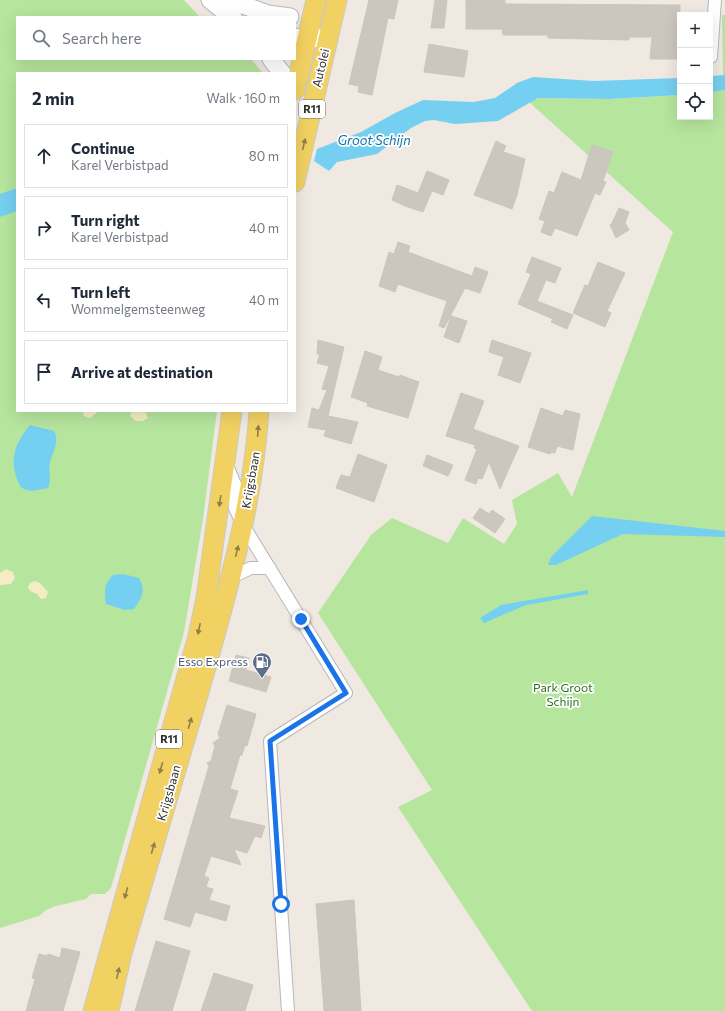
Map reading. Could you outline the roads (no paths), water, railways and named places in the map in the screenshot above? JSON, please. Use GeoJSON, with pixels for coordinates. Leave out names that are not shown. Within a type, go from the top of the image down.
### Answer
{"type":"FeatureCollection","features":[{"type":"Feature","properties":{"kind":"main road","name":"Autolei"},"geometry":{"type":"LineString","coordinates":[[296,82],[303,20],[316,0]]}},
{"type":"Feature","properties":{"kind":"main road","name":"Autolei"},"geometry":{"type":"LineString","coordinates":[[296,178],[337,0]]}},
{"type":"Feature","properties":{"kind":"main road","name":"Krijgsbaan"},"geometry":{"type":"LineString","coordinates":[[93,1011],[198,636],[206,598],[232,412]]}},
{"type":"Feature","properties":{"kind":"main road","name":"Krijgsbaan"},"geometry":{"type":"LineString","coordinates":[[109,1011],[122,953],[230,578],[243,525],[257,444],[259,412]]}},
{"type":"Feature","properties":{"kind":"street"},"geometry":{"type":"LineString","coordinates":[[210,0],[229,12],[283,16]]}},
{"type":"Feature","properties":{"kind":"street"},"geometry":{"type":"LineString","coordinates":[[712,48],[715,0]]}},
{"type":"Feature","properties":{"kind":"street"},"geometry":{"type":"LineString","coordinates":[[303,20],[329,36]]}},
{"type":"Feature","properties":{"kind":"street"},"geometry":{"type":"LineString","coordinates":[[301,39],[329,36]]}},
{"type":"Feature","properties":{"kind":"street"},"geometry":{"type":"LineString","coordinates":[[272,60],[281,72]]}},
{"type":"Feature","properties":{"kind":"street"},"geometry":{"type":"LineString","coordinates":[[226,462],[236,487],[236,508],[243,525],[346,693],[270,741],[288,1011]]}},
{"type":"Feature","properties":{"kind":"street"},"geometry":{"type":"LineString","coordinates":[[230,578],[251,568],[270,568]]}},
{"type":"Feature","properties":{"kind":"water"},"geometry":{"type":"Polygon","coordinates":[[[725,75],[725,90],[713,92],[713,76],[725,75]]]}},
{"type":"Feature","properties":{"kind":"water","name":"Groot Schijn"},"geometry":{"type":"Polygon","coordinates":[[[533,77],[594,81],[677,78],[677,95],[609,99],[538,98],[498,121],[455,124],[434,120],[425,121],[411,128],[377,154],[337,162],[329,171],[314,161],[317,149],[361,132],[395,113],[423,100],[474,102],[495,98],[517,83],[533,77]]]}},
{"type":"Feature","properties":{"kind":"water"},"geometry":{"type":"Polygon","coordinates":[[[16,188],[16,211],[0,217],[0,194],[16,188]]]}},
{"type":"Feature","properties":{"kind":"water"},"geometry":{"type":"Polygon","coordinates":[[[30,425],[54,431],[56,435],[56,443],[50,462],[50,481],[48,488],[32,491],[23,489],[20,486],[14,464],[15,450],[30,425]]]}},
{"type":"Feature","properties":{"kind":"water"},"geometry":{"type":"Polygon","coordinates":[[[592,516],[725,531],[725,537],[623,534],[556,565],[548,565],[551,557],[592,516]]]}},
{"type":"Feature","properties":{"kind":"water"},"geometry":{"type":"Polygon","coordinates":[[[123,574],[139,578],[141,582],[143,590],[142,594],[134,609],[125,610],[106,604],[106,585],[113,575],[123,574]]]}},
{"type":"Feature","properties":{"kind":"water"},"geometry":{"type":"Polygon","coordinates":[[[588,590],[588,594],[526,605],[484,623],[480,618],[501,605],[588,590]]]}},
{"type":"Feature","properties":{"kind":"place","name":"Esso Express"},"geometry":{"type":"Point","coordinates":[262,679]}},
{"type":"Feature","properties":{"kind":"park label","name":"Park Groot Schijn"},"geometry":{"type":"Point","coordinates":[563,695]}}]}
